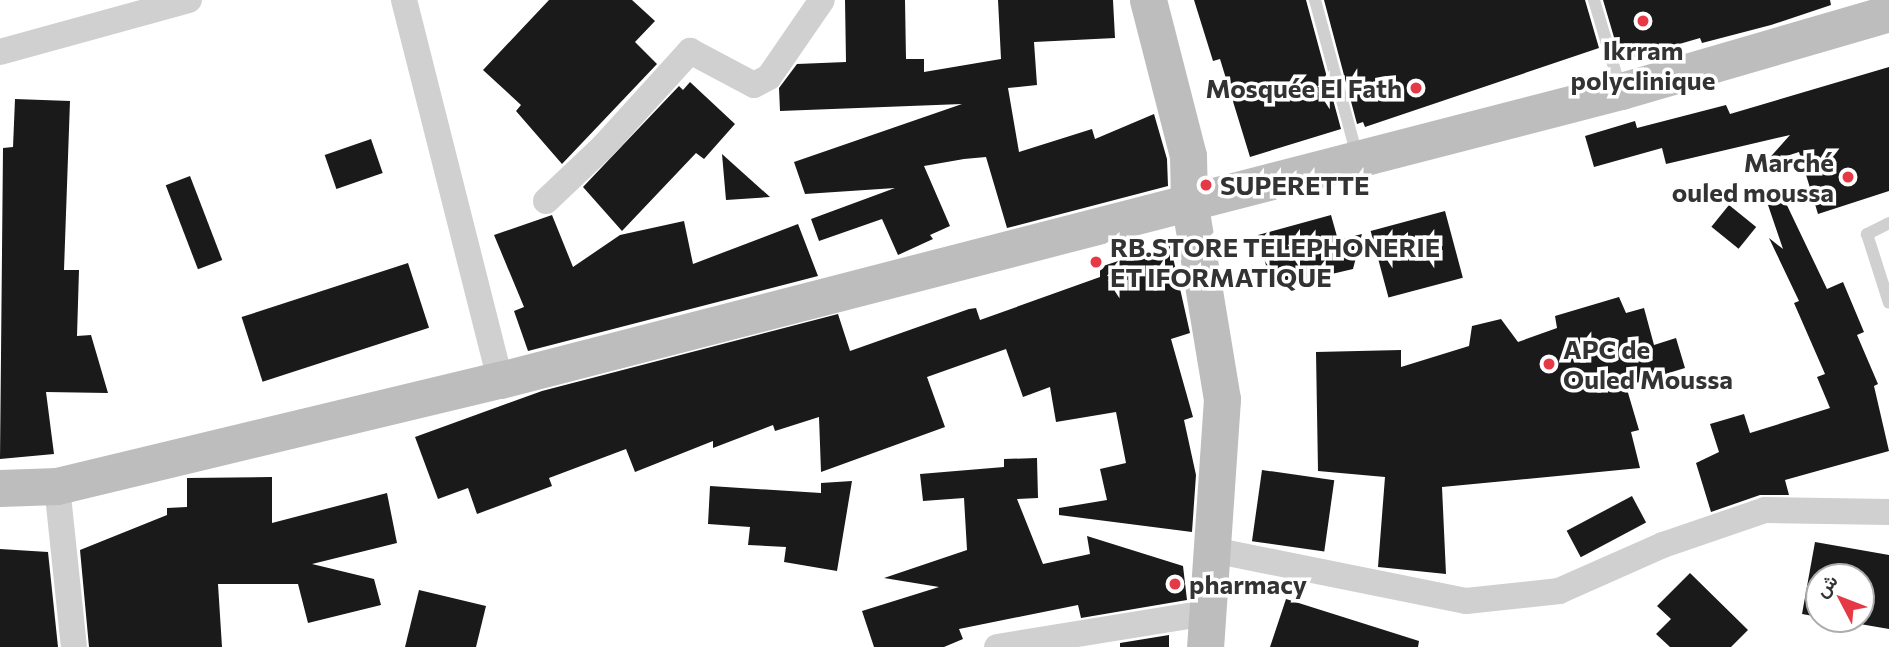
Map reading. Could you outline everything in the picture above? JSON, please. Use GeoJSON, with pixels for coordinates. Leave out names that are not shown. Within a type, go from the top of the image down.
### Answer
{"type":"FeatureCollection","features":[{"type":"Feature","properties":{"kind":"main road"},"geometry":{"type":"LineString","coordinates":[[1148,0],[1188,156],[1189,200],[1222,399],[1206,630]]}},
{"type":"Feature","properties":{"kind":"main road"},"geometry":{"type":"LineString","coordinates":[[0,488],[57,486],[500,380],[1189,200],[1358,160],[1621,91],[1889,13]]}},
{"type":"Feature","properties":{"kind":"street"},"geometry":{"type":"LineString","coordinates":[[0,52],[189,0]]}},
{"type":"Feature","properties":{"kind":"street"},"geometry":{"type":"LineString","coordinates":[[404,0],[500,380]]}},
{"type":"Feature","properties":{"kind":"street"},"geometry":{"type":"LineString","coordinates":[[546,201],[603,147],[690,51],[754,85],[769,77],[822,0]]}},
{"type":"Feature","properties":{"kind":"street"},"geometry":{"type":"LineString","coordinates":[[57,486],[74,647]]}},
{"type":"Feature","properties":{"kind":"street"},"geometry":{"type":"LineString","coordinates":[[1213,550],[1466,601],[1559,590],[1664,545],[1765,510],[1889,512]]}},
{"type":"Feature","properties":{"kind":"street"},"geometry":{"type":"LineString","coordinates":[[997,647],[1206,630]]}},
{"type":"Feature","properties":{"kind":"lane"},"geometry":{"type":"LineString","coordinates":[[1315,0],[1358,160]]}},
{"type":"Feature","properties":{"kind":"lane"},"geometry":{"type":"LineString","coordinates":[[1594,0],[1621,91]]}},
{"type":"Feature","properties":{"kind":"lane"},"geometry":{"type":"LineString","coordinates":[[1889,223],[1867,234],[1889,303]]}},
{"type":"Feature","properties":{"kind":"building"},"geometry":{"type":"Polygon","coordinates":[[[549,0],[632,0],[655,21],[635,42],[657,64],[562,164],[516,111],[521,105],[483,70],[549,0]]]}},
{"type":"Feature","properties":{"kind":"building"},"geometry":{"type":"Polygon","coordinates":[[[845,0],[905,0],[906,59],[924,59],[924,72],[1001,59],[998,0],[1113,0],[1115,38],[1034,42],[1037,85],[1008,88],[1019,152],[1092,129],[1095,139],[1154,114],[1167,159],[1168,186],[1007,228],[986,157],[964,159],[924,166],[950,226],[930,235],[933,239],[898,255],[882,219],[819,241],[811,219],[895,188],[805,194],[794,162],[962,104],[780,111],[779,88],[797,64],[846,62],[845,0]]]}},
{"type":"Feature","properties":{"kind":"building"},"geometry":{"type":"Polygon","coordinates":[[[1194,0],[1306,0],[1341,129],[1250,157],[1220,59],[1213,61],[1194,0]]]}},
{"type":"Feature","properties":{"kind":"building","name":"Mosquée El Fath"},"geometry":{"type":"Polygon","coordinates":[[[1324,0],[1585,0],[1599,48],[1365,127],[1363,122],[1357,124],[1324,0]]]}},
{"type":"Feature","properties":{"kind":"building"},"geometry":{"type":"Polygon","coordinates":[[[1603,0],[1830,0],[1831,5],[1771,25],[1702,43],[1700,38],[1621,61],[1603,0]]]}},
{"type":"Feature","properties":{"kind":"building"},"geometry":{"type":"Polygon","coordinates":[[[1889,67],[1889,191],[1818,214],[1799,152],[1765,163],[1790,135],[1666,164],[1662,148],[1594,167],[1585,136],[1635,121],[1637,128],[1726,105],[1730,114],[1889,67]]]}},
{"type":"Feature","properties":{"kind":"building"},"geometry":{"type":"Polygon","coordinates":[[[690,82],[735,124],[704,159],[696,153],[622,231],[583,187],[679,86],[683,90],[690,82]]]}},
{"type":"Feature","properties":{"kind":"building"},"geometry":{"type":"Polygon","coordinates":[[[15,99],[70,101],[64,270],[79,270],[77,336],[91,335],[108,393],[46,392],[54,454],[0,459],[3,148],[13,147],[15,99]]]}},
{"type":"Feature","properties":{"kind":"building"},"geometry":{"type":"Polygon","coordinates":[[[371,139],[383,173],[336,189],[325,155],[371,139]]]}},
{"type":"Feature","properties":{"kind":"building"},"geometry":{"type":"Polygon","coordinates":[[[722,154],[770,197],[726,200],[722,154]]]}},
{"type":"Feature","properties":{"kind":"building"},"geometry":{"type":"Polygon","coordinates":[[[190,176],[222,260],[198,269],[166,185],[190,176]]]}},
{"type":"Feature","properties":{"kind":"building"},"geometry":{"type":"Polygon","coordinates":[[[1784,199],[1827,289],[1843,282],[1864,332],[1857,335],[1878,384],[1874,386],[1889,451],[1785,480],[1789,495],[1760,495],[1711,512],[1696,463],[1719,452],[1710,424],[1744,414],[1750,433],[1830,408],[1817,377],[1825,374],[1794,303],[1799,301],[1769,238],[1783,249],[1768,205],[1784,199]]]}},
{"type":"Feature","properties":{"kind":"building"},"geometry":{"type":"Polygon","coordinates":[[[1729,205],[1756,227],[1739,249],[1711,227],[1729,205]]]}},
{"type":"Feature","properties":{"kind":"building"},"geometry":{"type":"Polygon","coordinates":[[[1445,211],[1463,278],[1388,298],[1371,231],[1445,211]]]}},
{"type":"Feature","properties":{"kind":"building"},"geometry":{"type":"Polygon","coordinates":[[[552,215],[573,267],[620,235],[684,221],[693,264],[798,224],[818,276],[528,351],[514,311],[524,307],[494,235],[552,215]]]}},
{"type":"Feature","properties":{"kind":"building"},"geometry":{"type":"Polygon","coordinates":[[[1331,215],[1338,240],[1362,234],[1353,269],[1272,288],[1258,235],[1331,215]]]}},
{"type":"Feature","properties":{"kind":"building"},"geometry":{"type":"Polygon","coordinates":[[[1170,244],[1190,333],[1171,339],[1193,417],[1184,420],[1196,475],[1192,532],[1059,515],[1059,508],[1107,500],[1100,469],[1126,463],[1116,412],[1056,422],[1050,387],[1023,397],[1006,349],[927,377],[945,427],[821,472],[819,417],[775,431],[773,425],[713,448],[713,441],[635,472],[626,449],[549,478],[552,486],[477,514],[468,488],[438,499],[415,437],[542,391],[838,314],[850,351],[969,309],[976,308],[980,320],[1100,277],[1100,267],[1170,244]]]}},
{"type":"Feature","properties":{"kind":"building"},"geometry":{"type":"Polygon","coordinates":[[[408,263],[429,328],[263,382],[242,317],[408,263]]]}},
{"type":"Feature","properties":{"kind":"building"},"geometry":{"type":"Polygon","coordinates":[[[1619,297],[1626,313],[1644,308],[1654,345],[1676,338],[1685,368],[1626,386],[1639,430],[1631,432],[1640,468],[1442,487],[1446,574],[1378,567],[1385,477],[1318,471],[1316,352],[1401,350],[1401,367],[1469,346],[1472,326],[1501,319],[1518,342],[1557,328],[1555,316],[1619,297]]]}},
{"type":"Feature","properties":{"kind":"building"},"geometry":{"type":"Polygon","coordinates":[[[1037,458],[1038,498],[1017,499],[1043,564],[1090,554],[1087,536],[1183,566],[1187,600],[1081,618],[1078,605],[959,629],[963,639],[944,647],[874,647],[862,611],[939,587],[884,578],[967,550],[964,498],[923,501],[920,474],[1004,467],[1004,459],[1037,458]]]}},
{"type":"Feature","properties":{"kind":"building"},"geometry":{"type":"Polygon","coordinates":[[[1262,470],[1334,480],[1324,551],[1252,541],[1262,470]]]}},
{"type":"Feature","properties":{"kind":"building"},"geometry":{"type":"Polygon","coordinates":[[[272,477],[272,523],[387,493],[397,543],[312,564],[374,579],[381,605],[308,623],[298,584],[218,584],[222,647],[89,647],[80,550],[167,515],[167,508],[187,507],[187,478],[272,477]]]}},
{"type":"Feature","properties":{"kind":"building"},"geometry":{"type":"Polygon","coordinates":[[[852,481],[837,571],[784,562],[786,547],[748,545],[750,527],[708,524],[710,486],[821,493],[821,483],[852,481]]]}},
{"type":"Feature","properties":{"kind":"building"},"geometry":{"type":"Polygon","coordinates":[[[1632,496],[1646,522],[1581,557],[1567,531],[1632,496]]]}},
{"type":"Feature","properties":{"kind":"building"},"geometry":{"type":"Polygon","coordinates":[[[1815,542],[1889,555],[1889,629],[1875,627],[1875,563],[1811,563],[1815,542]]]}},
{"type":"Feature","properties":{"kind":"building"},"geometry":{"type":"Polygon","coordinates":[[[0,549],[48,552],[58,647],[0,647],[0,549]]]}},
{"type":"Feature","properties":{"kind":"building"},"geometry":{"type":"Polygon","coordinates":[[[1690,573],[1748,630],[1731,647],[1670,647],[1656,634],[1671,619],[1657,606],[1690,573]]]}},
{"type":"Feature","properties":{"kind":"building"},"geometry":{"type":"Polygon","coordinates":[[[419,590],[486,606],[476,647],[405,647],[419,590]]]}},
{"type":"Feature","properties":{"kind":"building"},"geometry":{"type":"Polygon","coordinates":[[[1286,599],[1419,641],[1418,647],[1270,647],[1286,599]]]}},
{"type":"Feature","properties":{"kind":"building"},"geometry":{"type":"Polygon","coordinates":[[[1169,635],[1169,647],[1120,647],[1120,643],[1169,635]]]}},
{"type":"Feature","properties":{"kind":"place","name":"Ikrram polyclinique"},"geometry":{"type":"Point","coordinates":[1643,21]}},
{"type":"Feature","properties":{"kind":"place","name":"Mosquée El Fath"},"geometry":{"type":"Point","coordinates":[1416,88]}},
{"type":"Feature","properties":{"kind":"place","name":"Marché ouled moussa"},"geometry":{"type":"Point","coordinates":[1848,177]}},
{"type":"Feature","properties":{"kind":"place","name":"SUPERETTE"},"geometry":{"type":"Point","coordinates":[1206,185]}},
{"type":"Feature","properties":{"kind":"place","name":"RB.STORE TELEPHONERIE ET IFORMATIQUE"},"geometry":{"type":"Point","coordinates":[1096,262]}},
{"type":"Feature","properties":{"kind":"place","name":"APC de Ouled Moussa"},"geometry":{"type":"Point","coordinates":[1549,364]}},
{"type":"Feature","properties":{"kind":"place","name":"pharmacy"},"geometry":{"type":"Point","coordinates":[1175,584]}}]}
